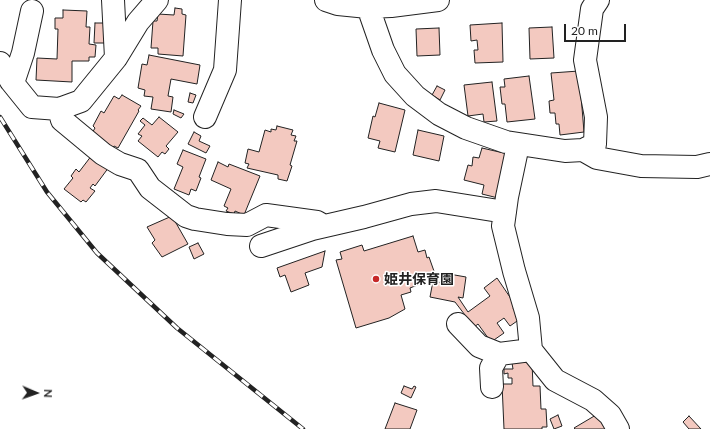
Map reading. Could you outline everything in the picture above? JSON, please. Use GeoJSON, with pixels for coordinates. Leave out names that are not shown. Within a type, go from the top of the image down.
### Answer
{"type":"FeatureCollection","features":[{"type":"Feature","properties":{"kind":"street"},"geometry":{"type":"LineString","coordinates":[[113,0],[116,58]]}},
{"type":"Feature","properties":{"kind":"street"},"geometry":{"type":"LineString","coordinates":[[135,0],[138,22]]}},
{"type":"Feature","properties":{"kind":"street"},"geometry":{"type":"LineString","coordinates":[[5,72],[32,106],[59,110],[80,101],[116,58],[138,22],[157,0]]}},
{"type":"Feature","properties":{"kind":"street"},"geometry":{"type":"LineString","coordinates":[[205,117],[225,70],[230,0]]}},
{"type":"Feature","properties":{"kind":"street"},"geometry":{"type":"LineString","coordinates":[[326,0],[338,4],[368,7],[391,6],[438,0]]}},
{"type":"Feature","properties":{"kind":"street"},"geometry":{"type":"LineString","coordinates":[[368,7],[383,50],[395,74],[415,96],[438,114],[466,128],[506,142],[565,151],[583,150],[595,144],[596,117],[585,60],[592,9],[598,0]]}},
{"type":"Feature","properties":{"kind":"street"},"geometry":{"type":"LineString","coordinates":[[5,72],[15,76],[23,53],[32,11]]}},
{"type":"Feature","properties":{"kind":"street"},"geometry":{"type":"LineString","coordinates":[[59,110],[62,120],[103,154],[120,164],[138,170],[150,188],[186,216],[221,223],[247,225],[266,215],[316,222],[324,226]]}},
{"type":"Feature","properties":{"kind":"street"},"geometry":{"type":"LineString","coordinates":[[518,145],[507,197],[503,226],[528,318],[531,350],[555,380],[593,400],[610,415],[618,429]]}},
{"type":"Feature","properties":{"kind":"street"},"geometry":{"type":"LineString","coordinates":[[583,150],[597,158],[641,166],[697,167],[710,164]]}},
{"type":"Feature","properties":{"kind":"street"},"geometry":{"type":"LineString","coordinates":[[260,246],[324,226],[411,204],[436,201],[505,212]]}},
{"type":"Feature","properties":{"kind":"street"},"geometry":{"type":"LineString","coordinates":[[458,324],[479,346],[499,354],[531,350]]}},
{"type":"Feature","properties":{"kind":"street"},"geometry":{"type":"LineString","coordinates":[[492,387],[491,368],[499,354]]}},
{"type":"Feature","properties":{"kind":"building"},"geometry":{"type":"Polygon","coordinates":[[[175,8],[182,9],[182,14],[186,15],[183,56],[158,54],[158,48],[151,48],[153,21],[157,21],[158,14],[174,15],[175,8]]]}},
{"type":"Feature","properties":{"kind":"building"},"geometry":{"type":"Polygon","coordinates":[[[63,10],[87,11],[86,27],[90,27],[89,44],[96,45],[95,57],[89,57],[89,61],[72,61],[72,82],[36,80],[37,58],[57,59],[58,29],[55,29],[55,18],[63,18],[63,10]]]}},
{"type":"Feature","properties":{"kind":"building"},"geometry":{"type":"Polygon","coordinates":[[[95,23],[106,23],[105,43],[94,43],[95,23]]]}},
{"type":"Feature","properties":{"kind":"building"},"geometry":{"type":"Polygon","coordinates":[[[502,23],[503,62],[475,63],[474,50],[478,50],[477,40],[471,41],[470,25],[502,23]]]}},
{"type":"Feature","properties":{"kind":"building"},"geometry":{"type":"Polygon","coordinates":[[[552,27],[554,58],[530,59],[529,28],[552,27]]]}},
{"type":"Feature","properties":{"kind":"building"},"geometry":{"type":"Polygon","coordinates":[[[439,28],[440,55],[417,56],[416,29],[439,28]]]}},
{"type":"Feature","properties":{"kind":"building"},"geometry":{"type":"Polygon","coordinates":[[[149,55],[200,65],[197,84],[171,79],[168,96],[173,97],[171,112],[151,109],[153,97],[144,96],[145,90],[138,88],[142,64],[147,65],[149,55]]]}},
{"type":"Feature","properties":{"kind":"building"},"geometry":{"type":"Polygon","coordinates":[[[579,71],[584,132],[560,135],[559,124],[556,124],[555,113],[550,113],[549,101],[554,100],[551,73],[579,71]]]}},
{"type":"Feature","properties":{"kind":"building"},"geometry":{"type":"Polygon","coordinates":[[[529,76],[535,119],[507,122],[505,104],[502,104],[500,87],[505,87],[504,79],[529,76]]]}},
{"type":"Feature","properties":{"kind":"building"},"geometry":{"type":"Polygon","coordinates":[[[492,82],[497,121],[484,122],[483,114],[468,116],[464,85],[492,82]]]}},
{"type":"Feature","properties":{"kind":"building"},"geometry":{"type":"Polygon","coordinates":[[[437,86],[445,90],[440,100],[432,95],[437,86]]]}},
{"type":"Feature","properties":{"kind":"building"},"geometry":{"type":"Polygon","coordinates":[[[190,93],[196,95],[193,103],[188,102],[190,93]]]}},
{"type":"Feature","properties":{"kind":"building"},"geometry":{"type":"Polygon","coordinates":[[[122,95],[141,106],[118,148],[114,146],[112,148],[91,135],[95,128],[93,126],[101,111],[104,113],[114,96],[119,99],[122,95]]]}},
{"type":"Feature","properties":{"kind":"building"},"geometry":{"type":"Polygon","coordinates":[[[379,103],[405,110],[395,152],[378,148],[380,141],[368,138],[373,116],[375,117],[379,103]]]}},
{"type":"Feature","properties":{"kind":"building"},"geometry":{"type":"Polygon","coordinates":[[[174,110],[184,114],[181,118],[173,114],[174,110]]]}},
{"type":"Feature","properties":{"kind":"building"},"geometry":{"type":"Polygon","coordinates":[[[159,117],[178,132],[166,146],[169,149],[165,154],[162,152],[158,157],[138,141],[142,136],[138,134],[145,125],[140,121],[143,118],[152,125],[159,117]]]}},
{"type":"Feature","properties":{"kind":"building"},"geometry":{"type":"Polygon","coordinates":[[[277,126],[293,130],[291,135],[296,136],[294,141],[297,141],[290,165],[292,166],[287,181],[278,179],[278,175],[247,168],[249,164],[245,163],[248,149],[259,152],[265,130],[271,132],[271,129],[276,130],[277,126]]]}},
{"type":"Feature","properties":{"kind":"building"},"geometry":{"type":"Polygon","coordinates":[[[418,130],[444,136],[439,161],[413,155],[418,130]]]}},
{"type":"Feature","properties":{"kind":"building"},"geometry":{"type":"Polygon","coordinates":[[[194,132],[201,136],[199,141],[210,146],[206,153],[188,144],[194,132]]]}},
{"type":"Feature","properties":{"kind":"building"},"geometry":{"type":"Polygon","coordinates":[[[482,148],[508,154],[498,198],[482,194],[484,185],[464,180],[468,165],[472,166],[473,157],[479,158],[482,148]]]}},
{"type":"Feature","properties":{"kind":"building"},"geometry":{"type":"Polygon","coordinates":[[[183,150],[206,159],[199,177],[201,178],[196,191],[191,189],[189,195],[174,189],[183,167],[177,164],[183,150]]]}},
{"type":"Feature","properties":{"kind":"building"},"geometry":{"type":"Polygon","coordinates":[[[92,155],[109,167],[95,186],[93,184],[90,188],[95,191],[86,202],[83,200],[81,202],[64,189],[73,178],[71,176],[76,169],[79,172],[92,155]]]}},
{"type":"Feature","properties":{"kind":"building"},"geometry":{"type":"Polygon","coordinates":[[[218,162],[228,167],[229,164],[260,176],[244,215],[235,211],[234,214],[226,211],[228,208],[224,206],[231,189],[211,180],[218,162]]]}},
{"type":"Feature","properties":{"kind":"building"},"geometry":{"type":"Polygon","coordinates":[[[172,216],[188,244],[162,257],[152,243],[155,240],[147,227],[172,216]]]}},
{"type":"Feature","properties":{"kind":"building"},"geometry":{"type":"Polygon","coordinates":[[[413,236],[418,252],[425,250],[427,258],[429,257],[435,274],[419,279],[420,284],[410,288],[411,292],[401,295],[405,309],[389,318],[356,328],[336,260],[342,259],[340,252],[362,245],[364,251],[413,236]]]}},
{"type":"Feature","properties":{"kind":"building"},"geometry":{"type":"Polygon","coordinates":[[[198,243],[204,254],[194,259],[189,247],[198,243]]]}},
{"type":"Feature","properties":{"kind":"building"},"geometry":{"type":"Polygon","coordinates":[[[325,251],[322,267],[305,273],[309,285],[291,292],[285,275],[280,277],[277,268],[325,251]]]}},
{"type":"Feature","properties":{"kind":"building"},"geometry":{"type":"Polygon","coordinates":[[[449,274],[466,277],[463,298],[458,297],[468,312],[490,296],[484,288],[497,278],[516,306],[513,308],[520,319],[510,326],[504,318],[497,323],[504,333],[491,342],[478,324],[473,328],[463,318],[465,315],[455,302],[430,297],[433,281],[443,283],[444,275],[449,276],[449,274]]]}},
{"type":"Feature","properties":{"kind":"building"},"geometry":{"type":"Polygon","coordinates":[[[532,362],[533,386],[540,386],[541,409],[546,409],[547,427],[542,427],[542,429],[504,429],[502,384],[512,384],[512,378],[508,378],[508,373],[504,374],[504,369],[513,369],[512,363],[532,362]]]}},
{"type":"Feature","properties":{"kind":"building"},"geometry":{"type":"Polygon","coordinates":[[[404,386],[412,389],[414,386],[416,387],[411,398],[401,393],[404,386]]]}},
{"type":"Feature","properties":{"kind":"building"},"geometry":{"type":"Polygon","coordinates":[[[395,403],[417,410],[410,429],[385,429],[395,403]]]}},
{"type":"Feature","properties":{"kind":"building"},"geometry":{"type":"Polygon","coordinates":[[[558,415],[562,426],[554,429],[550,419],[558,415]]]}},
{"type":"Feature","properties":{"kind":"building"},"geometry":{"type":"Polygon","coordinates":[[[596,415],[601,415],[607,429],[574,428],[596,415]]]}},
{"type":"Feature","properties":{"kind":"building"},"geometry":{"type":"Polygon","coordinates":[[[689,416],[701,429],[689,429],[683,422],[689,416]]]}},
{"type":"Feature","properties":{"kind":"railway"},"geometry":{"type":"LineString","coordinates":[[0,117],[47,192],[97,253],[177,328],[303,429]]}},
{"type":"Feature","properties":{"kind":"place","name":"姫井保育園"},"geometry":{"type":"Point","coordinates":[376,279]}}]}
